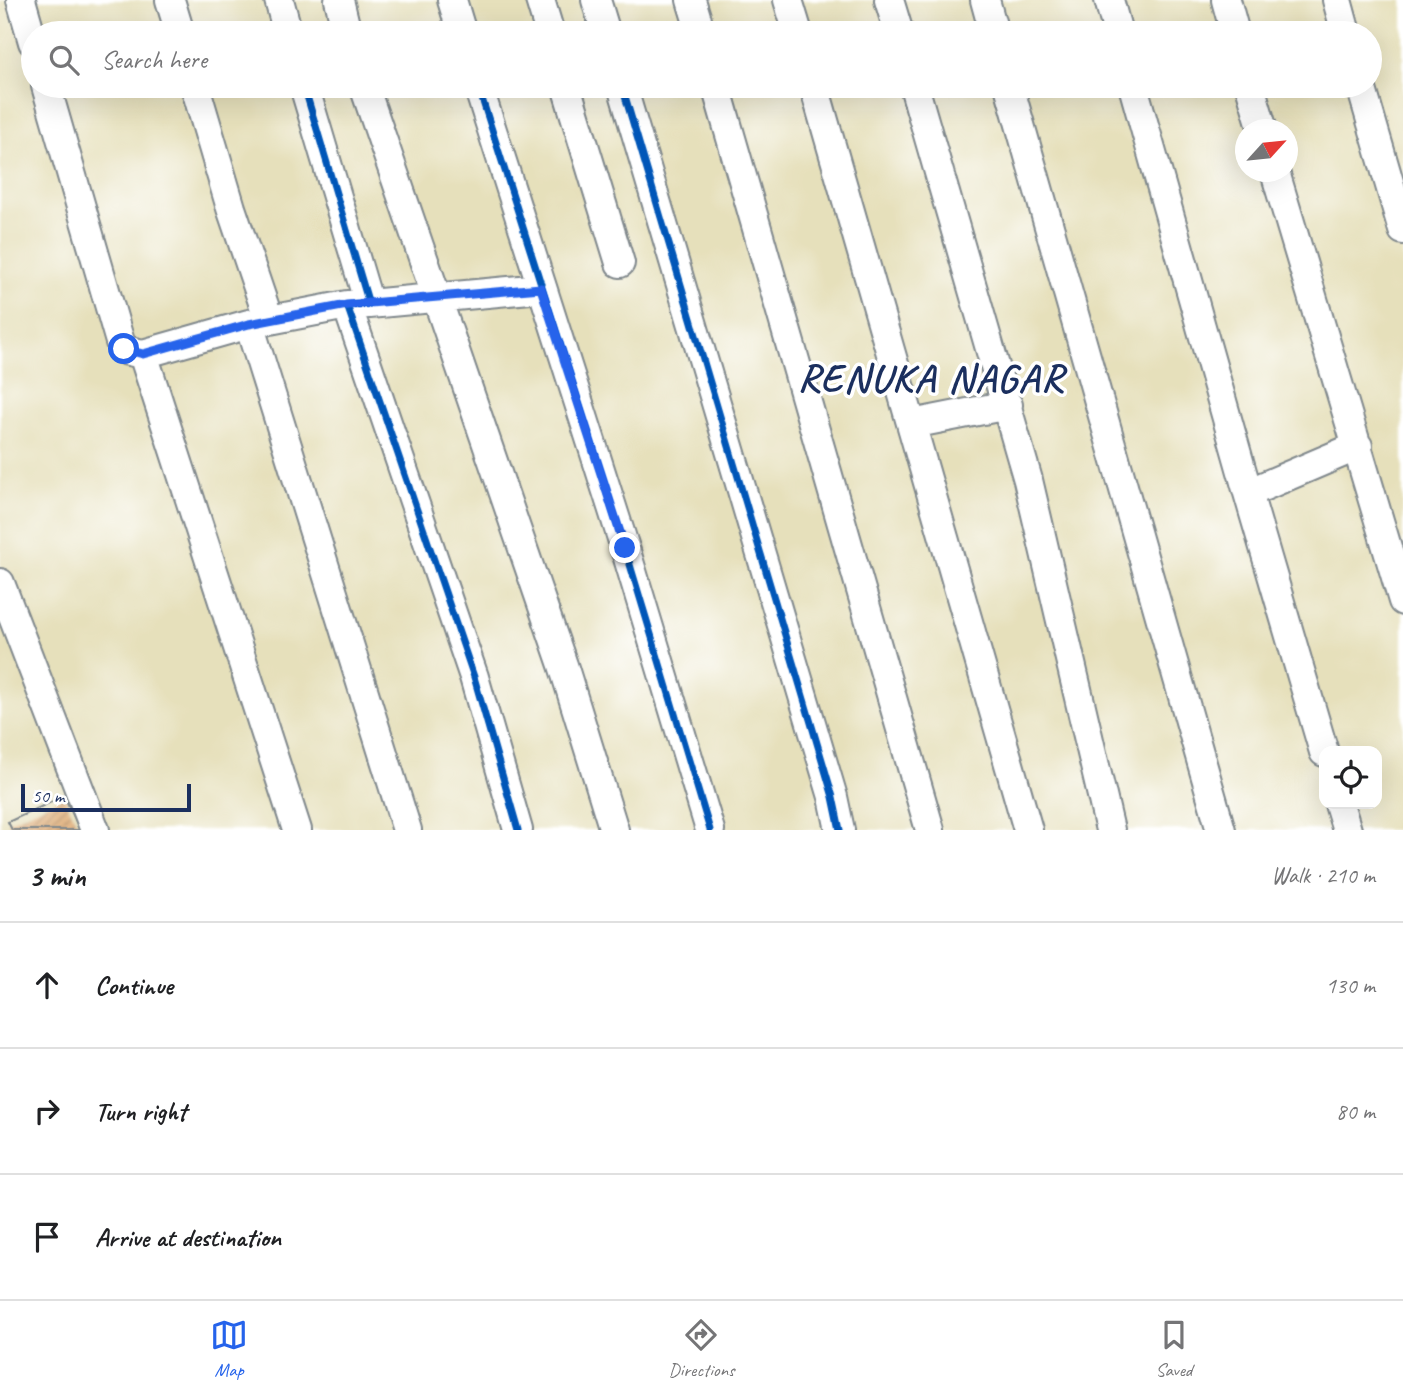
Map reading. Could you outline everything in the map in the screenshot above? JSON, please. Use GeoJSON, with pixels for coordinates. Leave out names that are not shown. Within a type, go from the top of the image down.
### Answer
{"type":"FeatureCollection","features":[{"type":"Feature","properties":{"kind":"street"},"geometry":{"type":"LineString","coordinates":[[21,0],[27,21]]}},
{"type":"Feature","properties":{"kind":"street"},"geometry":{"type":"LineString","coordinates":[[170,0],[176,21]]}},
{"type":"Feature","properties":{"kind":"street"},"geometry":{"type":"LineString","coordinates":[[278,0],[284,21]]}},
{"type":"Feature","properties":{"kind":"street"},"geometry":{"type":"LineString","coordinates":[[339,0],[344,21]]}},
{"type":"Feature","properties":{"kind":"street"},"geometry":{"type":"LineString","coordinates":[[452,0],[458,21]]}},
{"type":"Feature","properties":{"kind":"street"},"geometry":{"type":"LineString","coordinates":[[540,0],[547,21]]}},
{"type":"Feature","properties":{"kind":"street"},"geometry":{"type":"LineString","coordinates":[[596,0],[602,21]]}},
{"type":"Feature","properties":{"kind":"street"},"geometry":{"type":"LineString","coordinates":[[691,0],[697,21]]}},
{"type":"Feature","properties":{"kind":"street"},"geometry":{"type":"LineString","coordinates":[[788,0],[794,21]]}},
{"type":"Feature","properties":{"kind":"street"},"geometry":{"type":"LineString","coordinates":[[889,0],[895,21]]}},
{"type":"Feature","properties":{"kind":"street"},"geometry":{"type":"LineString","coordinates":[[985,0],[991,21]]}},
{"type":"Feature","properties":{"kind":"street"},"geometry":{"type":"LineString","coordinates":[[1109,0],[1115,21]]}},
{"type":"Feature","properties":{"kind":"street"},"geometry":{"type":"LineString","coordinates":[[1226,0],[1232,21]]}},
{"type":"Feature","properties":{"kind":"street"},"geometry":{"type":"LineString","coordinates":[[1337,0],[1343,21]]}},
{"type":"Feature","properties":{"kind":"street"},"geometry":{"type":"LineString","coordinates":[[49,98],[124,349],[143,354],[259,322],[358,305],[541,288]]}},
{"type":"Feature","properties":{"kind":"street"},"geometry":{"type":"LineString","coordinates":[[199,98],[231,208],[259,322],[407,830]]}},
{"type":"Feature","properties":{"kind":"street"},"geometry":{"type":"LineString","coordinates":[[307,98],[358,305],[474,677],[518,830]]}},
{"type":"Feature","properties":{"kind":"street"},"geometry":{"type":"LineString","coordinates":[[368,98],[563,665],[614,830]]}},
{"type":"Feature","properties":{"kind":"street"},"geometry":{"type":"LineString","coordinates":[[482,98],[625,548],[710,830]]}},
{"type":"Feature","properties":{"kind":"street"},"geometry":{"type":"LineString","coordinates":[[570,98],[620,262]]}},
{"type":"Feature","properties":{"kind":"street"},"geometry":{"type":"LineString","coordinates":[[626,98],[840,830]]}},
{"type":"Feature","properties":{"kind":"street"},"geometry":{"type":"LineString","coordinates":[[719,98],[930,830]]}},
{"type":"Feature","properties":{"kind":"street"},"geometry":{"type":"LineString","coordinates":[[817,98],[1028,830]]}},
{"type":"Feature","properties":{"kind":"street"},"geometry":{"type":"LineString","coordinates":[[918,98],[1028,480],[1110,830]]}},
{"type":"Feature","properties":{"kind":"street"},"geometry":{"type":"LineString","coordinates":[[1012,98],[1221,830]]}},
{"type":"Feature","properties":{"kind":"street"},"geometry":{"type":"LineString","coordinates":[[1136,98],[1322,746]]}},
{"type":"Feature","properties":{"kind":"street"},"geometry":{"type":"LineString","coordinates":[[1254,98],[1260,119]]}},
{"type":"Feature","properties":{"kind":"street"},"geometry":{"type":"LineString","coordinates":[[1367,98],[1393,161],[1403,230]]}},
{"type":"Feature","properties":{"kind":"street"},"geometry":{"type":"LineString","coordinates":[[1278,182],[1403,601]]}},
{"type":"Feature","properties":{"kind":"street"},"geometry":{"type":"LineString","coordinates":[[143,354],[297,830]]}},
{"type":"Feature","properties":{"kind":"street"},"geometry":{"type":"LineString","coordinates":[[912,425],[1008,405]]}},
{"type":"Feature","properties":{"kind":"street"},"geometry":{"type":"LineString","coordinates":[[1248,493],[1358,446]]}},
{"type":"Feature","properties":{"kind":"street"},"geometry":{"type":"LineString","coordinates":[[3,597],[95,830]]}},
{"type":"Feature","properties":{"kind":"street"},"geometry":{"type":"LineString","coordinates":[[1341,809],[1347,830]]}},
{"type":"Feature","properties":{"kind":"building"},"geometry":{"type":"Polygon","coordinates":[[[64,796],[80,830],[12,830],[8,822],[64,796]]]}},
{"type":"Feature","properties":{"kind":"cycle path"},"geometry":{"type":"LineString","coordinates":[[308,98],[369,304],[347,305],[474,677],[518,830]]}},
{"type":"Feature","properties":{"kind":"cycle path"},"geometry":{"type":"LineString","coordinates":[[482,98],[625,548],[710,830]]}},
{"type":"Feature","properties":{"kind":"cycle path"},"geometry":{"type":"LineString","coordinates":[[626,98],[833,797],[840,830]]}},
{"type":"Feature","properties":{"kind":"district","name":"RENUKA NAGAR"},"geometry":{"type":"Point","coordinates":[931,378]}},
{"type":"Feature","properties":{"kind":"route"},"geometry":{"type":"LineString","coordinates":[[124,349],[143,354],[249,324],[347,305],[541,288],[625,548]]}}]}
